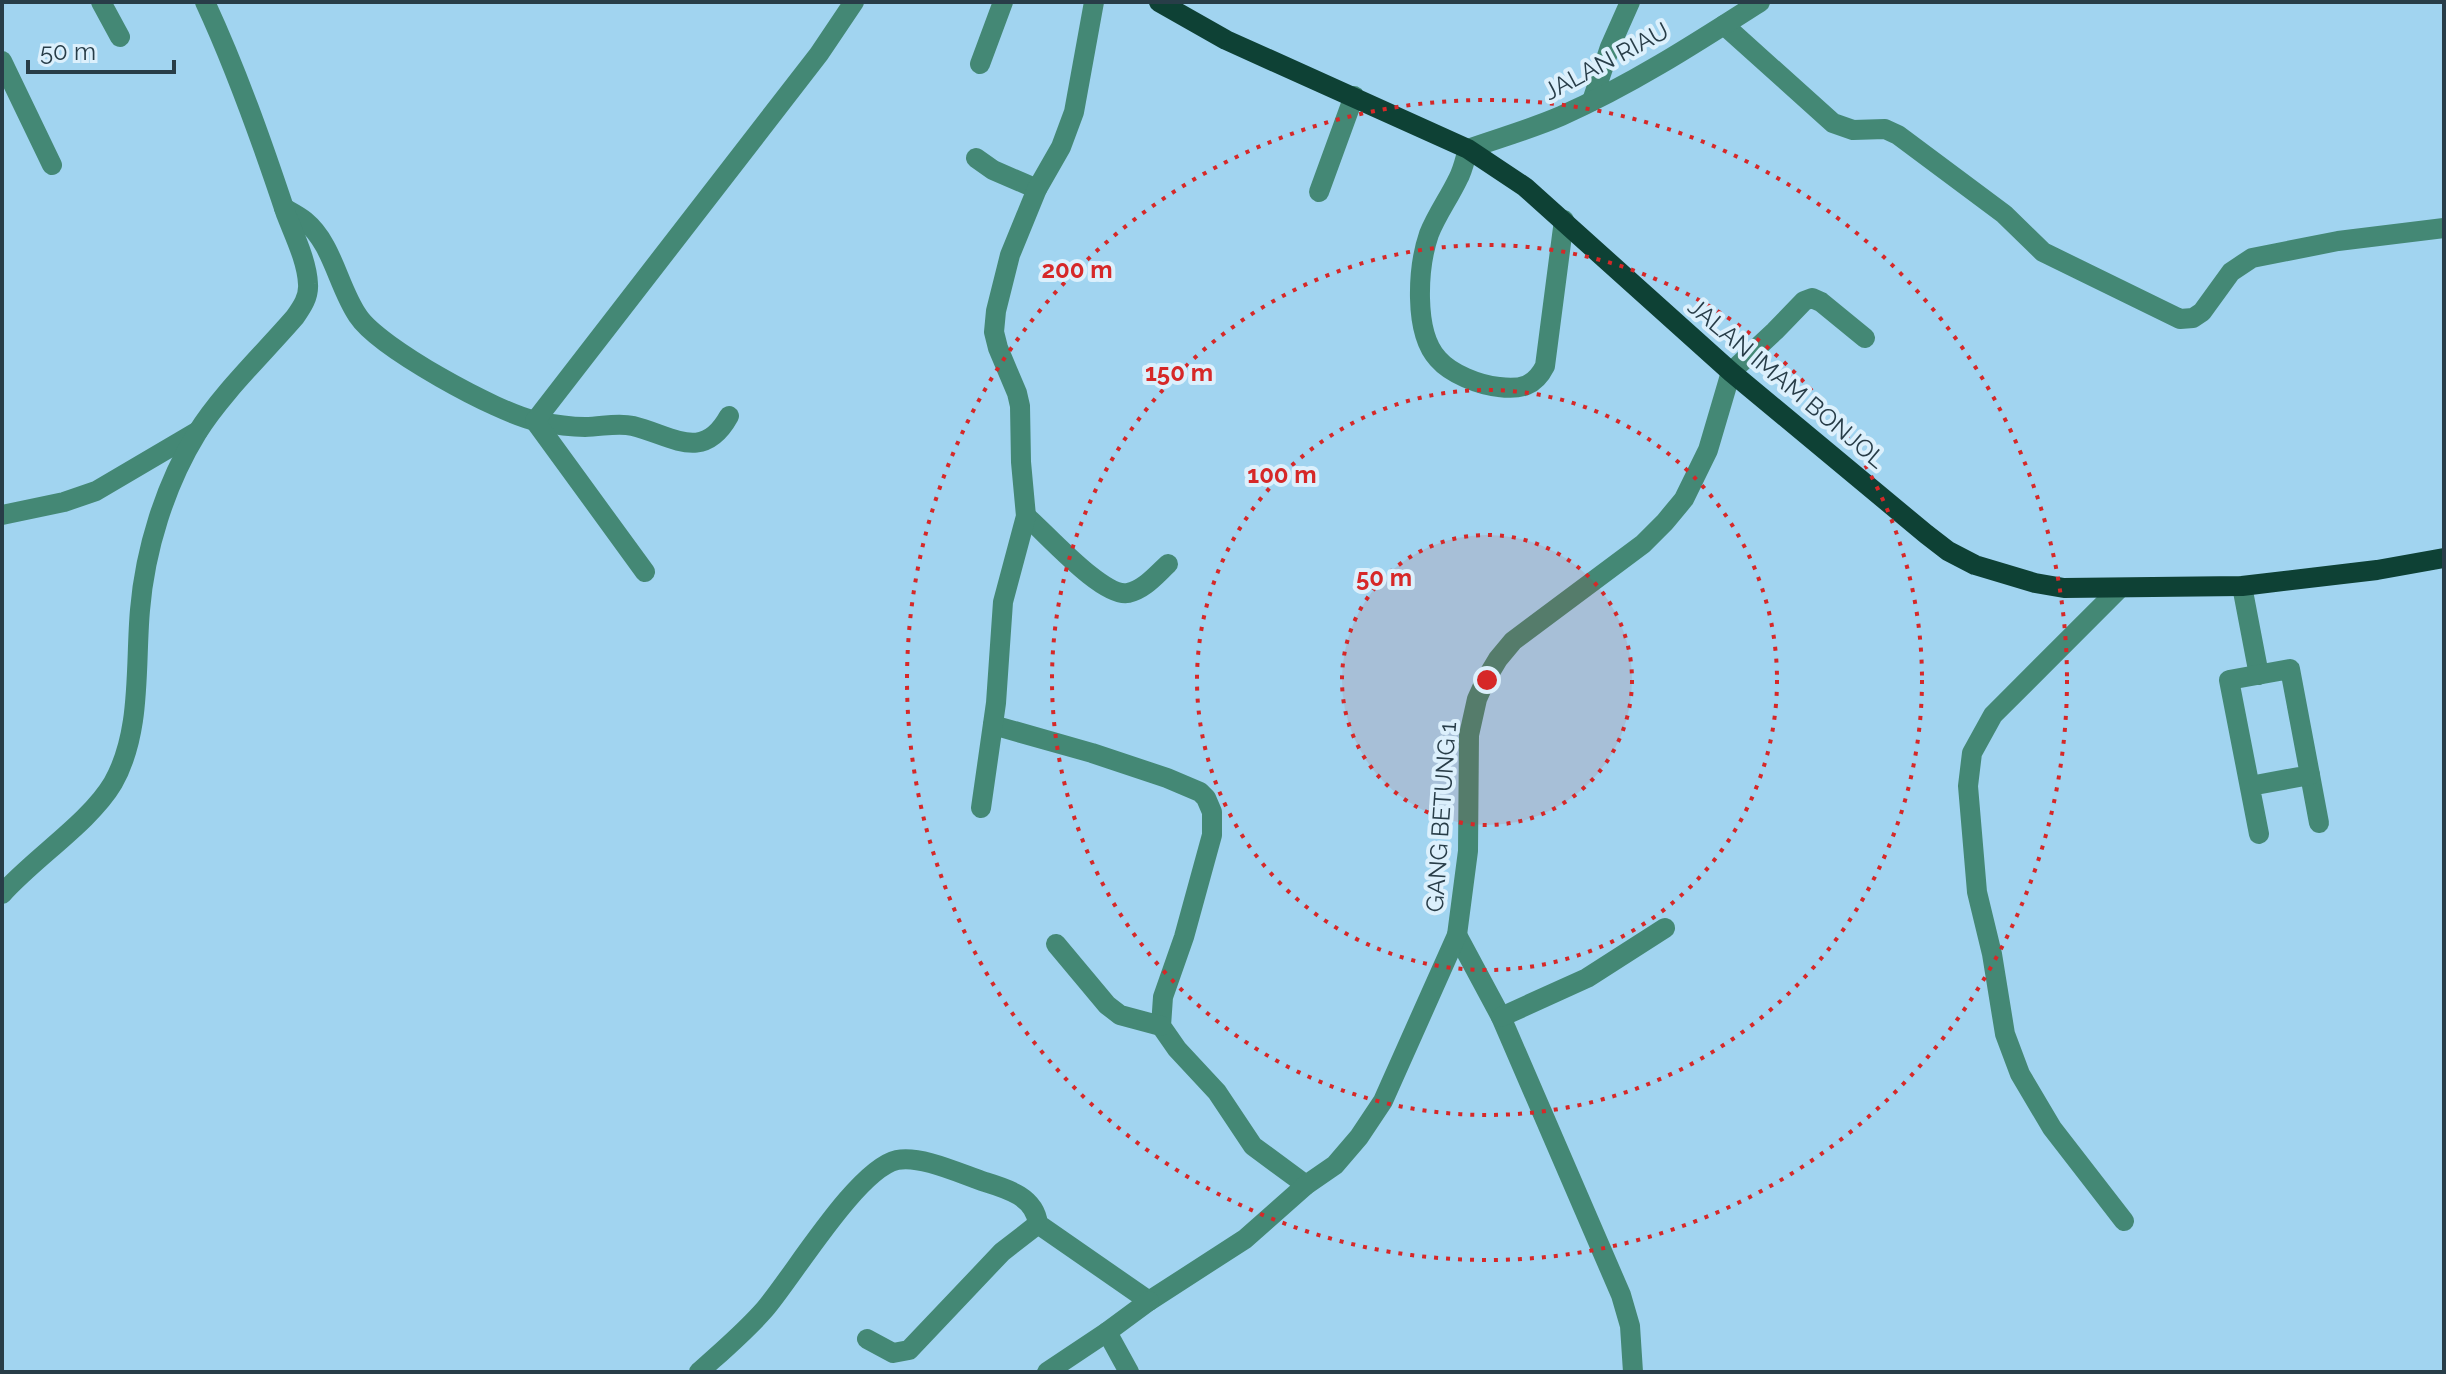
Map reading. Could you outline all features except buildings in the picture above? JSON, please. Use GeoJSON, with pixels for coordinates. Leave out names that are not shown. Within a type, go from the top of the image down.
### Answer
{"type":"FeatureCollection","features":[{"type":"Feature","properties":{"kind":"main road","name":"JALAN IMAM BONJOL"},"geometry":{"type":"LineString","coordinates":[[1159,2],[1226,40],[1468,149],[1525,187],[1731,372],[1948,551],[2000,574],[2064,588],[2242,586],[2377,570],[2444,558]]}},
{"type":"Feature","properties":{"kind":"street"},"geometry":{"type":"LineString","coordinates":[[101,2],[120,37]]}},
{"type":"Feature","properties":{"kind":"street"},"geometry":{"type":"LineString","coordinates":[[2,894],[18,875],[99,803],[114,781],[124,757],[132,721],[140,609],[147,563],[159,518],[180,464],[198,431],[295,317],[307,297],[305,270],[284,208],[229,54],[205,2]]}},
{"type":"Feature","properties":{"kind":"street"},"geometry":{"type":"LineString","coordinates":[[535,421],[819,54],[854,2]]}},
{"type":"Feature","properties":{"kind":"street"},"geometry":{"type":"LineString","coordinates":[[980,64],[1003,2]]}},
{"type":"Feature","properties":{"kind":"street"},"geometry":{"type":"LineString","coordinates":[[981,808],[993,725],[1003,602],[1026,516],[1020,406],[994,332],[998,293],[1037,189],[1061,147],[1074,112],[1094,2]]}},
{"type":"Feature","properties":{"kind":"street"},"geometry":{"type":"LineString","coordinates":[[1592,101],[1610,47],[1630,2]]}},
{"type":"Feature","properties":{"kind":"street","name":"JALAN RIAU"},"geometry":{"type":"LineString","coordinates":[[1468,149],[1559,117],[1592,101],[1760,2]]}},
{"type":"Feature","properties":{"kind":"street"},"geometry":{"type":"LineString","coordinates":[[1724,25],[1833,123],[1853,130],[1885,129],[1898,135],[2004,214],[2043,252],[2067,266],[2114,285],[2174,318],[2186,320],[2202,312],[2231,272],[2252,258],[2338,241],[2444,228]]}},
{"type":"Feature","properties":{"kind":"street"},"geometry":{"type":"LineString","coordinates":[[2,61],[52,165]]}},
{"type":"Feature","properties":{"kind":"street"},"geometry":{"type":"LineString","coordinates":[[1319,192],[1354,96]]}},
{"type":"Feature","properties":{"kind":"street"},"geometry":{"type":"LineString","coordinates":[[1468,149],[1459,178],[1435,220],[1421,265],[1419,293],[1427,339],[1438,360],[1447,368],[1496,387],[1528,386],[1540,375],[1545,366],[1564,220]]}},
{"type":"Feature","properties":{"kind":"street"},"geometry":{"type":"LineString","coordinates":[[976,158],[993,170],[1037,189]]}},
{"type":"Feature","properties":{"kind":"street"},"geometry":{"type":"LineString","coordinates":[[284,208],[307,222],[327,249],[341,287],[360,319],[380,338],[478,398],[535,421],[584,427],[622,424],[700,443],[719,433],[729,416]]}},
{"type":"Feature","properties":{"kind":"street"},"geometry":{"type":"LineString","coordinates":[[1731,372],[1808,299],[1821,302],[1865,338]]}},
{"type":"Feature","properties":{"kind":"street","name":"GANG BETUNG 1"},"geometry":{"type":"LineString","coordinates":[[1047,1372],[1245,1239],[1306,1185],[1335,1165],[1359,1137],[1383,1101],[1457,935],[1469,838],[1469,735],[1477,699],[1486,679],[1513,641],[1643,544],[1684,499],[1708,450],[1731,372]]}},
{"type":"Feature","properties":{"kind":"street"},"geometry":{"type":"LineString","coordinates":[[535,421],[645,572]]}},
{"type":"Feature","properties":{"kind":"street"},"geometry":{"type":"LineString","coordinates":[[2,515],[64,502],[96,491],[198,431]]}},
{"type":"Feature","properties":{"kind":"street"},"geometry":{"type":"LineString","coordinates":[[1026,516],[1092,577],[1118,593],[1129,593],[1143,587],[1168,564]]}},
{"type":"Feature","properties":{"kind":"street"},"geometry":{"type":"LineString","coordinates":[[2242,586],[2259,675]]}},
{"type":"Feature","properties":{"kind":"street"},"geometry":{"type":"LineString","coordinates":[[2120,588],[1993,715],[1972,753],[1968,786],[1977,892],[1992,954],[2005,1034],[2020,1074],[2052,1128],[2124,1221]]}},
{"type":"Feature","properties":{"kind":"street"},"geometry":{"type":"LineString","coordinates":[[2259,834],[2229,680],[2290,669],[2319,823]]}},
{"type":"Feature","properties":{"kind":"street"},"geometry":{"type":"LineString","coordinates":[[993,725],[1167,778],[1200,792],[1206,798],[1212,812],[1212,835],[1184,937],[1163,997],[1161,1026],[1177,1049],[1217,1092],[1253,1146],[1306,1185]]}},
{"type":"Feature","properties":{"kind":"street"},"geometry":{"type":"LineString","coordinates":[[2250,786],[2310,775]]}},
{"type":"Feature","properties":{"kind":"street"},"geometry":{"type":"LineString","coordinates":[[1501,1017],[1587,978],[1665,928]]}},
{"type":"Feature","properties":{"kind":"street"},"geometry":{"type":"LineString","coordinates":[[1457,935],[1501,1017],[1621,1295],[1630,1326],[1633,1372]]}},
{"type":"Feature","properties":{"kind":"street"},"geometry":{"type":"LineString","coordinates":[[1056,944],[1107,1005],[1120,1015],[1161,1026]]}},
{"type":"Feature","properties":{"kind":"street"},"geometry":{"type":"LineString","coordinates":[[699,1372],[766,1308],[871,1173],[888,1162],[905,1158],[991,1184],[1028,1201],[1035,1210],[1038,1224],[1149,1301]]}},
{"type":"Feature","properties":{"kind":"street"},"geometry":{"type":"LineString","coordinates":[[867,1339],[893,1353],[909,1350],[994,1260],[1038,1224]]}},
{"type":"Feature","properties":{"kind":"street"},"geometry":{"type":"LineString","coordinates":[[1107,1332],[1129,1372]]}}]}
